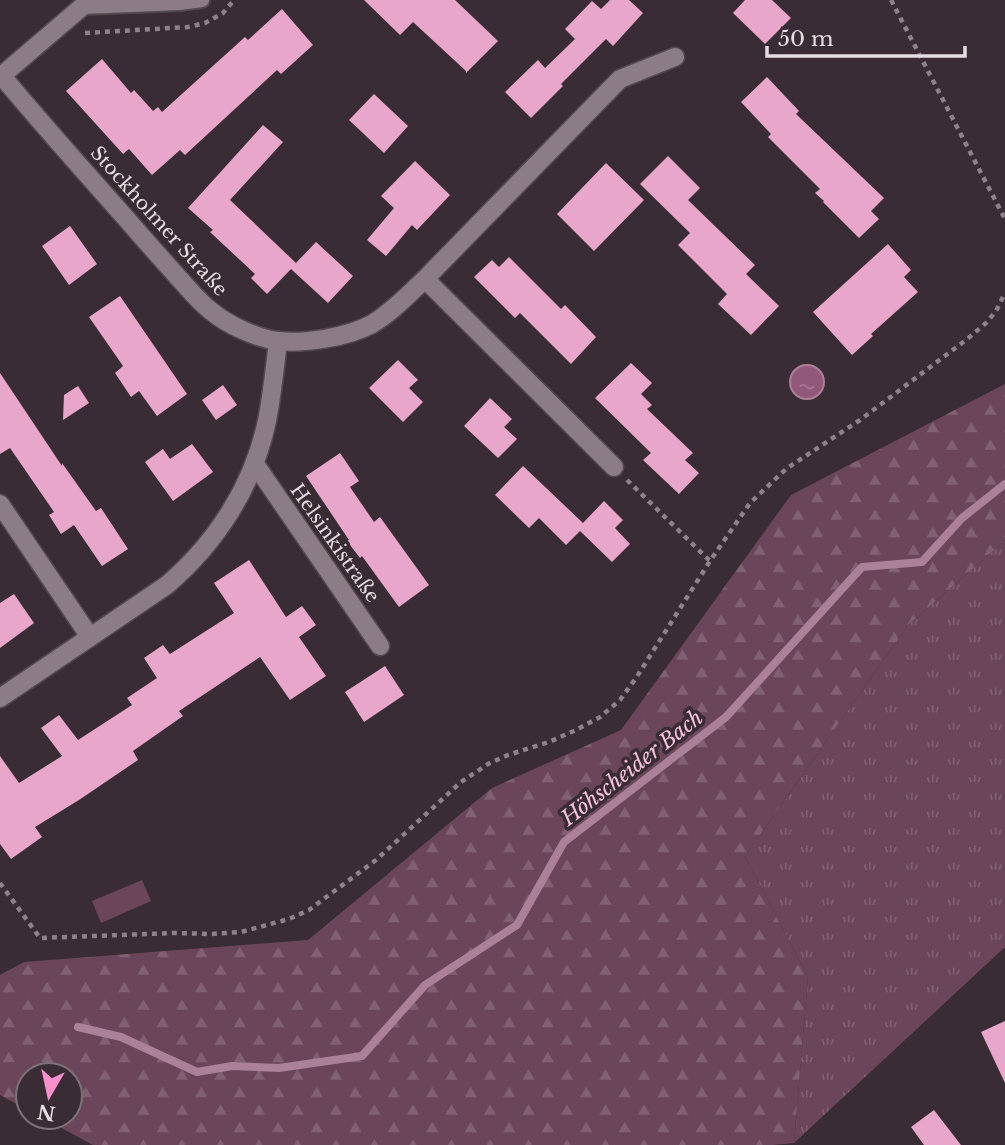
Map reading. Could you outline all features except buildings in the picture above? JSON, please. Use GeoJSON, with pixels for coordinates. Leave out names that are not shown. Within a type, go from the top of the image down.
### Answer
{"type":"FeatureCollection","features":[{"type":"Feature","properties":{"kind":"street"},"geometry":{"type":"LineString","coordinates":[[1,76],[86,4]]}},
{"type":"Feature","properties":{"kind":"street","name":"Stockholmer Straße"},"geometry":{"type":"LineString","coordinates":[[1,76],[203,304],[224,320],[278,341],[317,339],[350,332],[371,324],[402,302],[620,79],[675,57]]}},
{"type":"Feature","properties":{"kind":"street"},"geometry":{"type":"LineString","coordinates":[[425,279],[614,467]]}},
{"type":"Feature","properties":{"kind":"street"},"geometry":{"type":"LineString","coordinates":[[0,698],[167,585],[211,541],[244,489],[255,464],[267,419],[278,341]]}},
{"type":"Feature","properties":{"kind":"street","name":"Helsinkistraße"},"geometry":{"type":"LineString","coordinates":[[255,464],[380,646]]}},
{"type":"Feature","properties":{"kind":"street"},"geometry":{"type":"LineString","coordinates":[[0,504],[90,637]]}},
{"type":"Feature","properties":{"kind":"lane"},"geometry":{"type":"LineString","coordinates":[[86,4],[180,3],[202,0]]}},
{"type":"Feature","properties":{"kind":"path"},"geometry":{"type":"LineString","coordinates":[[891,0],[1005,219]]}},
{"type":"Feature","properties":{"kind":"path"},"geometry":{"type":"LineString","coordinates":[[0,883],[40,939],[241,932],[289,919],[309,910],[376,860],[461,782],[498,760],[576,730],[600,717],[620,700],[750,503],[786,469],[860,420],[966,340],[996,311],[1005,293]]}},
{"type":"Feature","properties":{"kind":"path"},"geometry":{"type":"LineString","coordinates":[[614,467],[710,561]]}},
{"type":"Feature","properties":{"kind":"green space"},"geometry":{"type":"Polygon","coordinates":[[[1005,384],[1005,541],[909,624],[745,856],[808,977],[794,1143],[93,1145],[67,1131],[84,1131],[84,1061],[14,1061],[14,1102],[0,1095],[0,975],[24,962],[308,940],[492,788],[621,730],[791,495],[1005,384]]]}},
{"type":"Feature","properties":{"kind":"green space"},"geometry":{"type":"Polygon","coordinates":[[[1005,541],[1005,947],[794,1143],[808,977],[745,856],[909,624],[1005,541]]]}},
{"type":"Feature","properties":{"kind":"green space"},"geometry":{"type":"Polygon","coordinates":[[[142,880],[151,901],[101,923],[92,901],[142,880]]]}},
{"type":"Feature","properties":{"kind":"water"},"geometry":{"type":"Polygon","coordinates":[[[807,365],[819,370],[824,382],[819,394],[807,399],[795,394],[790,382],[795,370],[807,365]]]}},
{"type":"Feature","properties":{"kind":"waterway","name":"Höhscheider Bach"},"geometry":{"type":"LineString","coordinates":[[78,1027],[121,1037],[197,1072],[232,1066],[279,1068],[362,1056],[425,985],[517,925],[564,842],[726,717],[862,567],[922,562],[962,518],[1005,484]]}}]}
